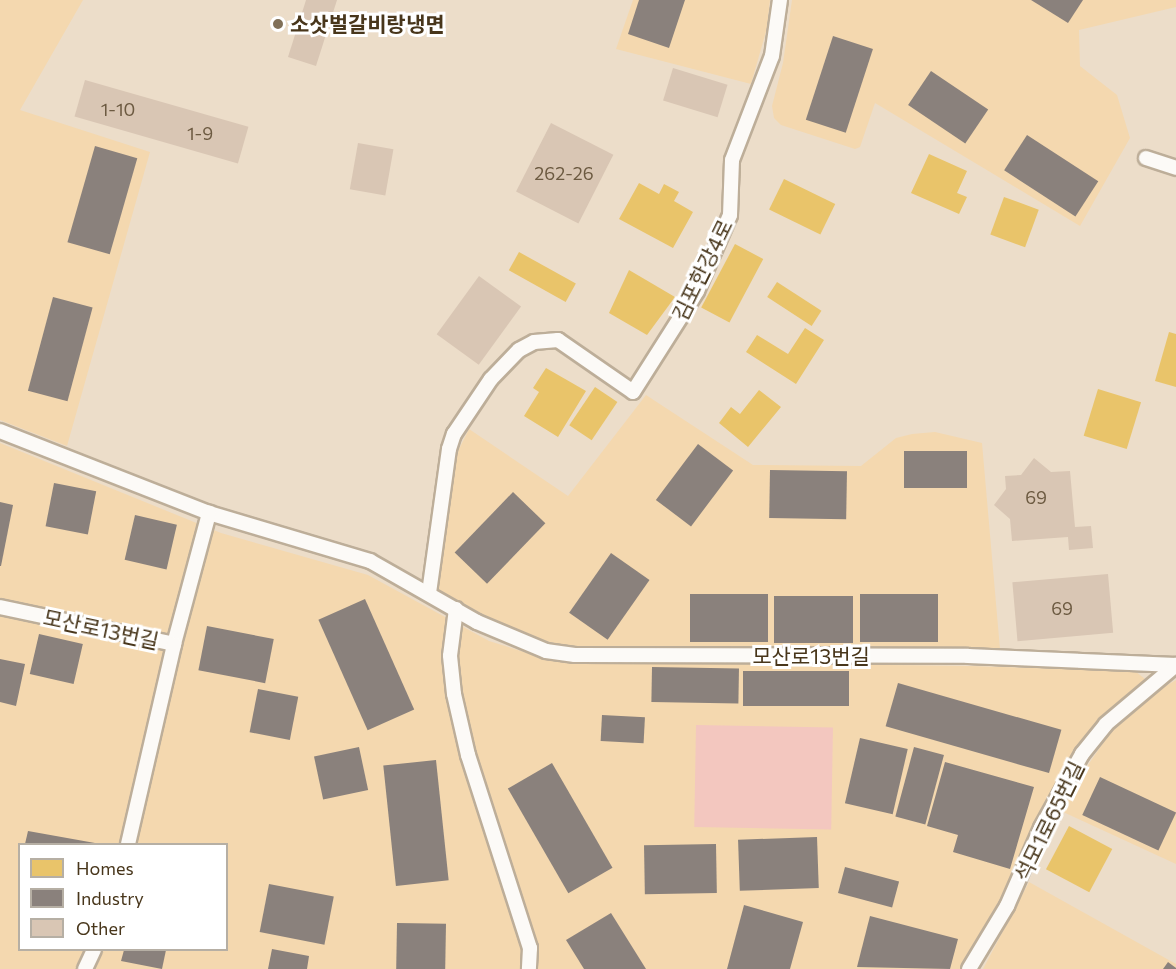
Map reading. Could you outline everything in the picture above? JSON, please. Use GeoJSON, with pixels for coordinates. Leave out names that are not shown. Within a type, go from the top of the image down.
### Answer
{"type":"FeatureCollection","features":[{"type":"Feature","properties":{"kind":"lane","name":"김포한강4로"},"geometry":{"type":"LineString","coordinates":[[429,593],[445,465],[454,434],[491,379],[519,350],[534,342],[558,340],[633,392],[697,291],[730,215],[732,160],[772,56],[780,0]]}},
{"type":"Feature","properties":{"kind":"lane"},"geometry":{"type":"LineString","coordinates":[[1146,158],[1176,168]]}},
{"type":"Feature","properties":{"kind":"lane","name":"모산로13번길"},"geometry":{"type":"LineString","coordinates":[[0,431],[209,513],[370,561],[513,639],[546,651],[575,655],[968,656],[1176,665]]}},
{"type":"Feature","properties":{"kind":"lane","name":"모산로13번길"},"geometry":{"type":"LineString","coordinates":[[0,607],[174,644],[209,513]]}},
{"type":"Feature","properties":{"kind":"lane"},"geometry":{"type":"LineString","coordinates":[[456,609],[450,656],[454,694],[468,755],[530,948],[529,969]]}},
{"type":"Feature","properties":{"kind":"lane"},"geometry":{"type":"LineString","coordinates":[[128,843],[174,644]]}},
{"type":"Feature","properties":{"kind":"lane","name":"석모1로65번길"},"geometry":{"type":"LineString","coordinates":[[969,969],[1006,906],[1046,819],[1082,754],[1106,724],[1176,665]]}},
{"type":"Feature","properties":{"kind":"lane"},"geometry":{"type":"LineString","coordinates":[[85,969],[94,951]]}},
{"type":"Feature","properties":{"kind":"shaded area"},"geometry":{"type":"Polygon","coordinates":[[[0,0],[83,0],[20,110],[150,152],[67,446],[0,420],[0,0]]]}},
{"type":"Feature","properties":{"kind":"shaded area"},"geometry":{"type":"Polygon","coordinates":[[[633,0],[770,0],[767,28],[751,84],[616,49],[633,0]]]}},
{"type":"Feature","properties":{"kind":"shaded area"},"geometry":{"type":"Polygon","coordinates":[[[792,0],[1176,0],[1176,7],[1079,30],[1080,66],[1117,95],[1130,138],[1080,226],[875,103],[860,147],[855,149],[781,125],[774,118],[772,106],[783,63],[792,0]]]}},
{"type":"Feature","properties":{"kind":"shaded area"},"geometry":{"type":"Polygon","coordinates":[[[646,395],[753,465],[861,466],[896,438],[912,434],[935,432],[982,443],[1000,649],[572,647],[523,636],[438,590],[452,463],[469,429],[568,496],[646,395]]]}},
{"type":"Feature","properties":{"kind":"shaded area"},"geometry":{"type":"Polygon","coordinates":[[[0,443],[221,533],[368,575],[489,641],[553,661],[970,666],[1135,671],[1145,679],[1082,743],[1065,767],[1004,894],[962,969],[0,969],[0,443]]]}},
{"type":"Feature","properties":{"kind":"shaded area"},"geometry":{"type":"Polygon","coordinates":[[[1176,680],[1176,864],[1061,811],[1075,784],[1112,730],[1152,694],[1176,680]]]}},
{"type":"Feature","properties":{"kind":"shaded area"},"geometry":{"type":"Polygon","coordinates":[[[696,725],[833,727],[831,829],[694,827],[696,725]]]}},
{"type":"Feature","properties":{"kind":"shaded area"},"geometry":{"type":"Polygon","coordinates":[[[1029,882],[1176,964],[1176,969],[983,969],[1029,882]]]}},
{"type":"Feature","properties":{"kind":"building: Homes"},"geometry":{"type":"Polygon","coordinates":[[[929,154],[967,171],[957,193],[967,197],[959,214],[911,193],[929,154]]]}},
{"type":"Feature","properties":{"kind":"building: Homes"},"geometry":{"type":"Polygon","coordinates":[[[784,179],[835,204],[820,235],[769,210],[784,179]]]}},
{"type":"Feature","properties":{"kind":"building: Homes"},"geometry":{"type":"Polygon","coordinates":[[[639,183],[659,194],[664,184],[679,192],[674,201],[693,212],[673,248],[619,219],[639,183]]]}},
{"type":"Feature","properties":{"kind":"building: Homes"},"geometry":{"type":"Polygon","coordinates":[[[1004,197],[1039,210],[1025,247],[990,235],[1004,197]]]}},
{"type":"Feature","properties":{"kind":"building: Homes"},"geometry":{"type":"Polygon","coordinates":[[[735,244],[763,259],[729,323],[701,308],[735,244]]]}},
{"type":"Feature","properties":{"kind":"building: Homes"},"geometry":{"type":"Polygon","coordinates":[[[519,252],[576,284],[566,302],[509,270],[519,252]]]}},
{"type":"Feature","properties":{"kind":"building: Homes"},"geometry":{"type":"Polygon","coordinates":[[[629,270],[675,297],[647,335],[609,313],[629,270]]]}},
{"type":"Feature","properties":{"kind":"building: Homes"},"geometry":{"type":"Polygon","coordinates":[[[777,282],[821,311],[812,326],[767,297],[777,282]]]}},
{"type":"Feature","properties":{"kind":"building: Homes"},"geometry":{"type":"Polygon","coordinates":[[[805,328],[824,340],[796,384],[746,352],[757,335],[788,354],[805,328]]]}},
{"type":"Feature","properties":{"kind":"building: Homes"},"geometry":{"type":"Polygon","coordinates":[[[1169,332],[1176,334],[1176,387],[1155,381],[1169,332]]]}},
{"type":"Feature","properties":{"kind":"building: Homes"},"geometry":{"type":"Polygon","coordinates":[[[546,368],[586,391],[558,437],[524,416],[539,392],[533,388],[546,368]]]}},
{"type":"Feature","properties":{"kind":"building: Homes"},"geometry":{"type":"Polygon","coordinates":[[[595,387],[617,402],[592,440],[569,425],[595,387]]]}},
{"type":"Feature","properties":{"kind":"building: Homes"},"geometry":{"type":"Polygon","coordinates":[[[1098,389],[1141,402],[1127,449],[1084,436],[1098,389]]]}},
{"type":"Feature","properties":{"kind":"building: Homes"},"geometry":{"type":"Polygon","coordinates":[[[759,390],[781,407],[748,447],[719,423],[731,407],[740,414],[759,390]]]}},
{"type":"Feature","properties":{"kind":"building: Homes"},"geometry":{"type":"Polygon","coordinates":[[[1069,826],[1112,849],[1089,892],[1046,869],[1069,826]]]}},
{"type":"Feature","properties":{"kind":"building: Industry"},"geometry":{"type":"Polygon","coordinates":[[[639,0],[685,0],[669,48],[628,34],[639,0]]]}},
{"type":"Feature","properties":{"kind":"building: Industry"},"geometry":{"type":"Polygon","coordinates":[[[1031,0],[1083,0],[1068,23],[1031,0]]]}},
{"type":"Feature","properties":{"kind":"building: Industry"},"geometry":{"type":"Polygon","coordinates":[[[833,36],[873,49],[846,133],[806,120],[833,36]]]}},
{"type":"Feature","properties":{"kind":"building: Industry"},"geometry":{"type":"Polygon","coordinates":[[[931,71],[988,110],[965,144],[908,105],[931,71]]]}},
{"type":"Feature","properties":{"kind":"building: Industry"},"geometry":{"type":"Polygon","coordinates":[[[1027,135],[1098,181],[1075,217],[1004,170],[1027,135]]]}},
{"type":"Feature","properties":{"kind":"building: Industry"},"geometry":{"type":"Polygon","coordinates":[[[95,146],[137,158],[110,254],[67,242],[95,146]]]}},
{"type":"Feature","properties":{"kind":"building: Industry"},"geometry":{"type":"Polygon","coordinates":[[[53,297],[93,308],[67,401],[28,391],[53,297]]]}},
{"type":"Feature","properties":{"kind":"building: Industry"},"geometry":{"type":"Polygon","coordinates":[[[698,444],[733,470],[691,526],[656,500],[698,444]]]}},
{"type":"Feature","properties":{"kind":"building: Industry"},"geometry":{"type":"Polygon","coordinates":[[[904,451],[967,451],[967,488],[904,488],[904,451]]]}},
{"type":"Feature","properties":{"kind":"building: Industry"},"geometry":{"type":"Polygon","coordinates":[[[770,470],[847,471],[846,519],[769,518],[770,470]]]}},
{"type":"Feature","properties":{"kind":"building: Industry"},"geometry":{"type":"Polygon","coordinates":[[[54,483],[96,491],[88,534],[46,526],[54,483]]]}},
{"type":"Feature","properties":{"kind":"building: Industry"},"geometry":{"type":"Polygon","coordinates":[[[513,492],[545,523],[487,584],[455,552],[513,492]]]}},
{"type":"Feature","properties":{"kind":"building: Industry"},"geometry":{"type":"Polygon","coordinates":[[[0,502],[13,505],[1,566],[0,566],[0,502]]]}},
{"type":"Feature","properties":{"kind":"building: Industry"},"geometry":{"type":"Polygon","coordinates":[[[135,515],[177,525],[167,569],[125,560],[135,515]]]}},
{"type":"Feature","properties":{"kind":"building: Industry"},"geometry":{"type":"Polygon","coordinates":[[[611,553],[650,580],[608,640],[569,613],[611,553]]]}},
{"type":"Feature","properties":{"kind":"building: Industry"},"geometry":{"type":"Polygon","coordinates":[[[690,594],[768,594],[768,642],[690,642],[690,594]]]}},
{"type":"Feature","properties":{"kind":"building: Industry"},"geometry":{"type":"Polygon","coordinates":[[[860,594],[938,594],[938,642],[860,642],[860,594]]]}},
{"type":"Feature","properties":{"kind":"building: Industry"},"geometry":{"type":"Polygon","coordinates":[[[774,596],[853,596],[853,643],[774,643],[774,596]]]}},
{"type":"Feature","properties":{"kind":"building: Industry"},"geometry":{"type":"Polygon","coordinates":[[[365,599],[414,710],[368,730],[318,620],[365,599]]]}},
{"type":"Feature","properties":{"kind":"building: Industry"},"geometry":{"type":"Polygon","coordinates":[[[207,626],[274,639],[265,683],[198,670],[207,626]]]}},
{"type":"Feature","properties":{"kind":"building: Industry"},"geometry":{"type":"Polygon","coordinates":[[[39,634],[83,644],[74,684],[30,674],[39,634]]]}},
{"type":"Feature","properties":{"kind":"building: Industry"},"geometry":{"type":"Polygon","coordinates":[[[0,659],[25,664],[16,706],[0,702],[0,659]]]}},
{"type":"Feature","properties":{"kind":"building: Industry"},"geometry":{"type":"Polygon","coordinates":[[[652,667],[739,669],[738,704],[651,702],[652,667]]]}},
{"type":"Feature","properties":{"kind":"building: Industry"},"geometry":{"type":"Polygon","coordinates":[[[743,671],[849,671],[849,706],[743,706],[743,671]]]}},
{"type":"Feature","properties":{"kind":"building: Industry"},"geometry":{"type":"Polygon","coordinates":[[[898,683],[1061,730],[1049,773],[886,726],[898,683]]]}},
{"type":"Feature","properties":{"kind":"building: Industry"},"geometry":{"type":"Polygon","coordinates":[[[258,689],[298,697],[290,740],[250,732],[258,689]]]}},
{"type":"Feature","properties":{"kind":"building: Industry"},"geometry":{"type":"Polygon","coordinates":[[[602,715],[645,717],[644,743],[601,741],[602,715]]]}},
{"type":"Feature","properties":{"kind":"building: Industry"},"geometry":{"type":"Polygon","coordinates":[[[860,738],[908,749],[893,814],[845,803],[860,738]]]}},
{"type":"Feature","properties":{"kind":"building: Industry"},"geometry":{"type":"Polygon","coordinates":[[[359,747],[368,790],[323,800],[314,757],[359,747]]]}},
{"type":"Feature","properties":{"kind":"building: Industry"},"geometry":{"type":"Polygon","coordinates":[[[914,747],[944,755],[925,825],[895,817],[914,747]]]}},
{"type":"Feature","properties":{"kind":"building: Industry"},"geometry":{"type":"Polygon","coordinates":[[[436,760],[449,880],[396,886],[383,766],[436,760]]]}},
{"type":"Feature","properties":{"kind":"building: Industry"},"geometry":{"type":"Polygon","coordinates":[[[945,762],[1034,787],[1010,869],[953,852],[958,835],[927,826],[945,762]]]}},
{"type":"Feature","properties":{"kind":"building: Industry"},"geometry":{"type":"Polygon","coordinates":[[[552,763],[612,868],[568,893],[508,788],[552,763]]]}},
{"type":"Feature","properties":{"kind":"building: Industry"},"geometry":{"type":"Polygon","coordinates":[[[1100,777],[1176,812],[1158,851],[1082,815],[1100,777]]]}},
{"type":"Feature","properties":{"kind":"building: Industry"},"geometry":{"type":"Polygon","coordinates":[[[28,831],[95,843],[25,843],[28,831]]]}},
{"type":"Feature","properties":{"kind":"building: Industry"},"geometry":{"type":"Polygon","coordinates":[[[817,837],[819,888],[740,891],[738,840],[817,837]]]}},
{"type":"Feature","properties":{"kind":"building: Industry"},"geometry":{"type":"Polygon","coordinates":[[[716,844],[717,893],[645,894],[644,845],[716,844]]]}},
{"type":"Feature","properties":{"kind":"building: Industry"},"geometry":{"type":"Polygon","coordinates":[[[845,867],[899,881],[892,908],[838,893],[845,867]]]}},
{"type":"Feature","properties":{"kind":"building: Industry"},"geometry":{"type":"Polygon","coordinates":[[[269,884],[334,897],[324,945],[260,932],[269,884]]]}},
{"type":"Feature","properties":{"kind":"building: Industry"},"geometry":{"type":"Polygon","coordinates":[[[744,905],[803,922],[790,969],[727,969],[744,905]]]}},
{"type":"Feature","properties":{"kind":"building: Industry"},"geometry":{"type":"Polygon","coordinates":[[[611,913],[646,969],[584,969],[566,940],[611,913]]]}},
{"type":"Feature","properties":{"kind":"building: Industry"},"geometry":{"type":"Polygon","coordinates":[[[870,916],[958,939],[950,969],[857,967],[870,916]]]}},
{"type":"Feature","properties":{"kind":"building: Industry"},"geometry":{"type":"Polygon","coordinates":[[[397,923],[446,924],[445,969],[396,969],[397,923]]]}},
{"type":"Feature","properties":{"kind":"building: Industry"},"geometry":{"type":"Polygon","coordinates":[[[272,949],[309,956],[307,969],[268,969],[272,949]]]}},
{"type":"Feature","properties":{"kind":"building: Industry"},"geometry":{"type":"Polygon","coordinates":[[[124,951],[166,951],[162,969],[121,961],[124,951]]]}},
{"type":"Feature","properties":{"kind":"building: Industry"},"geometry":{"type":"Polygon","coordinates":[[[1168,962],[1176,968],[1176,969],[1163,969],[1168,962]]]}},
{"type":"Feature","properties":{"kind":"building: Other"},"geometry":{"type":"Polygon","coordinates":[[[306,0],[337,0],[316,66],[288,57],[306,0]]]}},
{"type":"Feature","properties":{"kind":"building: Other"},"geometry":{"type":"Polygon","coordinates":[[[673,68],[728,85],[718,117],[663,101],[673,68]]]}},
{"type":"Feature","properties":{"kind":"building: Other"},"geometry":{"type":"Polygon","coordinates":[[[85,80],[248,127],[238,163],[75,117],[85,80]]]}},
{"type":"Feature","properties":{"kind":"building: Other"},"geometry":{"type":"Polygon","coordinates":[[[551,123],[613,155],[578,223],[516,192],[551,123]]]}},
{"type":"Feature","properties":{"kind":"building: Other"},"geometry":{"type":"Polygon","coordinates":[[[358,143],[393,149],[385,196],[350,189],[358,143]]]}},
{"type":"Feature","properties":{"kind":"building: Other"},"geometry":{"type":"Polygon","coordinates":[[[479,276],[521,307],[479,365],[437,334],[479,276]]]}},
{"type":"Feature","properties":{"kind":"building: Other"},"geometry":{"type":"Polygon","coordinates":[[[1034,458],[1051,472],[1070,471],[1075,527],[1091,526],[1093,548],[1069,550],[1068,537],[1012,541],[1010,519],[994,505],[1006,489],[1005,476],[1021,475],[1034,458]]]}},
{"type":"Feature","properties":{"kind":"building: Other"},"geometry":{"type":"Polygon","coordinates":[[[1108,574],[1113,633],[1018,641],[1012,582],[1108,574]]]}},
{"type":"Feature","properties":{"kind":"place","name":"소삿벌갈비랑냉면"},"geometry":{"type":"Point","coordinates":[278,24]}}]}
